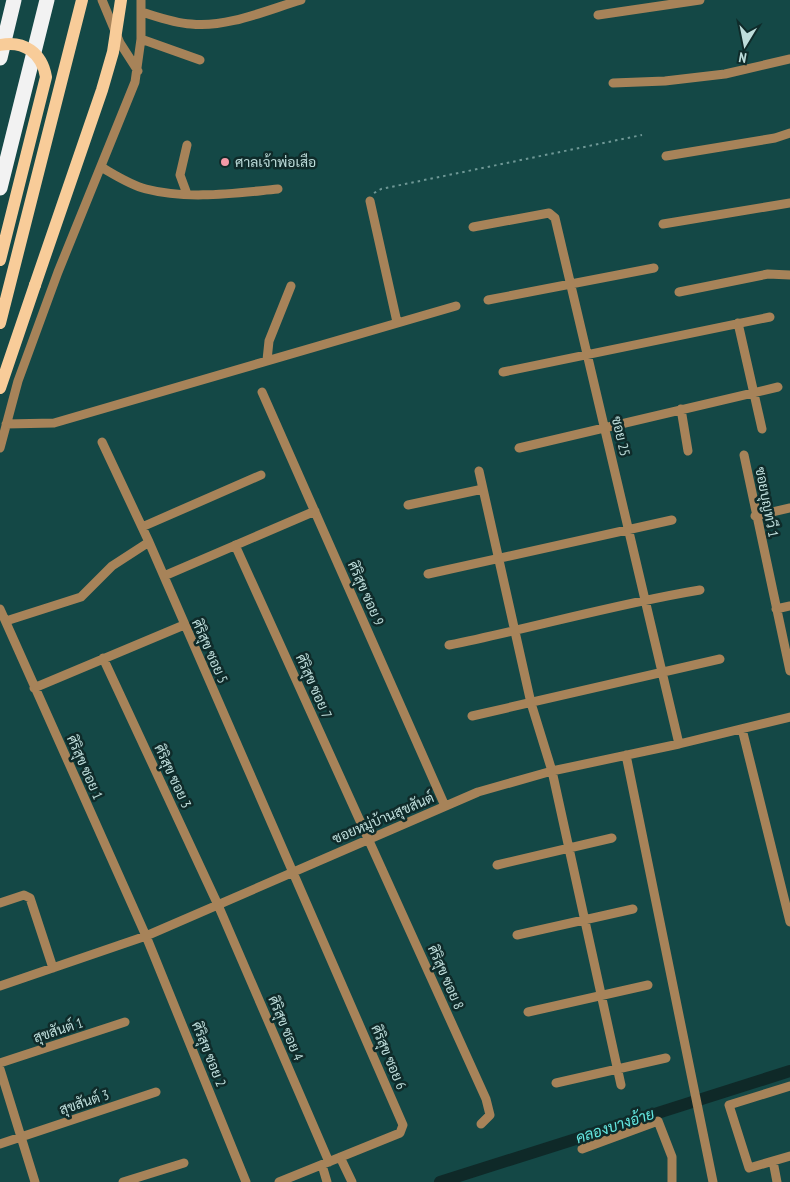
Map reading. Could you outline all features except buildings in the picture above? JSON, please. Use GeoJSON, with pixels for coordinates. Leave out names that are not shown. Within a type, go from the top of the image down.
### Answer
{"type":"FeatureCollection","features":[{"type":"Feature","properties":{"kind":"highway"},"geometry":{"type":"LineString","coordinates":[[0,58],[14,0]]}},
{"type":"Feature","properties":{"kind":"highway"},"geometry":{"type":"LineString","coordinates":[[0,188],[47,0]]}},
{"type":"Feature","properties":{"kind":"main road"},"geometry":{"type":"LineString","coordinates":[[0,324],[82,0]]}},
{"type":"Feature","properties":{"kind":"main road"},"geometry":{"type":"LineString","coordinates":[[0,388],[102,90],[113,52],[121,0]]}},
{"type":"Feature","properties":{"kind":"main road"},"geometry":{"type":"LineString","coordinates":[[0,44],[15,43],[32,50],[39,58],[46,77],[0,260]]}},
{"type":"Feature","properties":{"kind":"street"},"geometry":{"type":"LineString","coordinates":[[102,0],[120,43],[138,71]]}},
{"type":"Feature","properties":{"kind":"street"},"geometry":{"type":"LineString","coordinates":[[0,448],[18,381],[58,272],[138,71],[141,39],[141,0]]}},
{"type":"Feature","properties":{"kind":"street"},"geometry":{"type":"LineString","coordinates":[[142,12],[175,22],[208,25],[250,16],[300,0]]}},
{"type":"Feature","properties":{"kind":"street"},"geometry":{"type":"LineString","coordinates":[[598,15],[700,0]]}},
{"type":"Feature","properties":{"kind":"street"},"geometry":{"type":"LineString","coordinates":[[141,39],[200,60]]}},
{"type":"Feature","properties":{"kind":"street"},"geometry":{"type":"LineString","coordinates":[[613,83],[665,81],[725,74],[790,58]]}},
{"type":"Feature","properties":{"kind":"street"},"geometry":{"type":"LineString","coordinates":[[666,156],[775,138],[790,133]]}},
{"type":"Feature","properties":{"kind":"street"},"geometry":{"type":"LineString","coordinates":[[187,145],[180,175],[187,194]]}},
{"type":"Feature","properties":{"kind":"street"},"geometry":{"type":"LineString","coordinates":[[101,166],[133,185],[146,189],[187,194],[226,194],[278,189]]}},
{"type":"Feature","properties":{"kind":"street"},"geometry":{"type":"LineString","coordinates":[[370,201],[397,322]]}},
{"type":"Feature","properties":{"kind":"street"},"geometry":{"type":"LineString","coordinates":[[664,224],[790,204]]}},
{"type":"Feature","properties":{"kind":"street","name":"ซอย 25"},"geometry":{"type":"LineString","coordinates":[[473,227],[552,213],[555,218],[573,284],[644,599],[679,744]]}},
{"type":"Feature","properties":{"kind":"street"},"geometry":{"type":"LineString","coordinates":[[488,300],[654,268]]}},
{"type":"Feature","properties":{"kind":"street"},"geometry":{"type":"LineString","coordinates":[[679,292],[768,274],[790,275]]}},
{"type":"Feature","properties":{"kind":"street"},"geometry":{"type":"LineString","coordinates":[[267,360],[269,341],[291,286]]}},
{"type":"Feature","properties":{"kind":"street"},"geometry":{"type":"LineString","coordinates":[[6,424],[54,423],[456,306]]}},
{"type":"Feature","properties":{"kind":"street"},"geometry":{"type":"LineString","coordinates":[[503,372],[770,317]]}},
{"type":"Feature","properties":{"kind":"street"},"geometry":{"type":"LineString","coordinates":[[738,323],[762,429]]}},
{"type":"Feature","properties":{"kind":"street"},"geometry":{"type":"LineString","coordinates":[[519,448],[605,426],[778,387]]}},
{"type":"Feature","properties":{"kind":"street","name":"ศิริสุข ซอย 9"},"geometry":{"type":"LineString","coordinates":[[262,392],[445,806]]}},
{"type":"Feature","properties":{"kind":"street"},"geometry":{"type":"LineString","coordinates":[[681,409],[688,451]]}},
{"type":"Feature","properties":{"kind":"street","name":"ศิริสุข ซอย 5"},"geometry":{"type":"LineString","coordinates":[[102,442],[149,542],[294,871]]}},
{"type":"Feature","properties":{"kind":"street","name":"ซอยบุญทวี 1"},"geometry":{"type":"LineString","coordinates":[[744,455],[790,671]]}},
{"type":"Feature","properties":{"kind":"street"},"geometry":{"type":"LineString","coordinates":[[480,471],[531,703],[552,771],[621,1085]]}},
{"type":"Feature","properties":{"kind":"street"},"geometry":{"type":"LineString","coordinates":[[142,527],[260,476]]}},
{"type":"Feature","properties":{"kind":"street"},"geometry":{"type":"LineString","coordinates":[[408,504],[483,490]]}},
{"type":"Feature","properties":{"kind":"street"},"geometry":{"type":"LineString","coordinates":[[756,516],[790,508]]}},
{"type":"Feature","properties":{"kind":"street"},"geometry":{"type":"LineString","coordinates":[[164,576],[315,511]]}},
{"type":"Feature","properties":{"kind":"street"},"geometry":{"type":"LineString","coordinates":[[428,574],[672,520]]}},
{"type":"Feature","properties":{"kind":"street"},"geometry":{"type":"LineString","coordinates":[[6,621],[81,597],[112,566],[149,542]]}},
{"type":"Feature","properties":{"kind":"street","name":"ศิริสุข ซอย 7"},"geometry":{"type":"LineString","coordinates":[[235,545],[369,839]]}},
{"type":"Feature","properties":{"kind":"street"},"geometry":{"type":"LineString","coordinates":[[449,645],[515,632],[644,599],[700,590]]}},
{"type":"Feature","properties":{"kind":"street"},"geometry":{"type":"LineString","coordinates":[[776,609],[790,606]]}},
{"type":"Feature","properties":{"kind":"street","name":"ศิริสุข ซอย 1"},"geometry":{"type":"LineString","coordinates":[[0,609],[146,936]]}},
{"type":"Feature","properties":{"kind":"street"},"geometry":{"type":"LineString","coordinates":[[34,688],[184,624]]}},
{"type":"Feature","properties":{"kind":"street","name":"ศิริสุข ซอย 3"},"geometry":{"type":"LineString","coordinates":[[103,658],[218,905]]}},
{"type":"Feature","properties":{"kind":"street"},"geometry":{"type":"LineString","coordinates":[[472,716],[720,659]]}},
{"type":"Feature","properties":{"kind":"street","name":"ซอยหมู่บ้านสุขสันต์"},"geometry":{"type":"LineString","coordinates":[[0,986],[146,936],[478,792],[552,771],[679,744],[790,717]]}},
{"type":"Feature","properties":{"kind":"street"},"geometry":{"type":"LineString","coordinates":[[742,729],[790,922]]}},
{"type":"Feature","properties":{"kind":"street"},"geometry":{"type":"LineString","coordinates":[[626,755],[713,1182]]}},
{"type":"Feature","properties":{"kind":"street"},"geometry":{"type":"LineString","coordinates":[[497,866],[612,838]]}},
{"type":"Feature","properties":{"kind":"street","name":"ศิริสุข ซอย 8"},"geometry":{"type":"LineString","coordinates":[[369,839],[486,1100],[490,1115],[481,1124]]}},
{"type":"Feature","properties":{"kind":"street","name":"ศิริสุข ซอย 6"},"geometry":{"type":"LineString","coordinates":[[279,1182],[400,1134],[403,1125],[294,871]]}},
{"type":"Feature","properties":{"kind":"street"},"geometry":{"type":"LineString","coordinates":[[0,903],[24,895],[30,898],[53,968]]}},
{"type":"Feature","properties":{"kind":"street","name":"ศิริสุข ซอย 4"},"geometry":{"type":"LineString","coordinates":[[218,905],[326,1164],[327,1182]]}},
{"type":"Feature","properties":{"kind":"street"},"geometry":{"type":"LineString","coordinates":[[517,935],[632,909]]}},
{"type":"Feature","properties":{"kind":"street","name":"ศิริสุข ซอย 2"},"geometry":{"type":"LineString","coordinates":[[146,936],[246,1182]]}},
{"type":"Feature","properties":{"kind":"street"},"geometry":{"type":"LineString","coordinates":[[528,1012],[648,985]]}},
{"type":"Feature","properties":{"kind":"street","name":"สุขสันต์ 1"},"geometry":{"type":"LineString","coordinates":[[0,1063],[125,1022]]}},
{"type":"Feature","properties":{"kind":"street"},"geometry":{"type":"LineString","coordinates":[[556,1083],[666,1058]]}},
{"type":"Feature","properties":{"kind":"street"},"geometry":{"type":"LineString","coordinates":[[0,1070],[35,1182]]}},
{"type":"Feature","properties":{"kind":"street"},"geometry":{"type":"LineString","coordinates":[[790,1086],[729,1105],[749,1168],[790,1156]]}},
{"type":"Feature","properties":{"kind":"street","name":"สุขสันต์ 3"},"geometry":{"type":"LineString","coordinates":[[0,1144],[156,1092]]}},
{"type":"Feature","properties":{"kind":"street"},"geometry":{"type":"LineString","coordinates":[[582,1149],[658,1121],[672,1157],[672,1182]]}},
{"type":"Feature","properties":{"kind":"street"},"geometry":{"type":"LineString","coordinates":[[340,1157],[352,1182]]}},
{"type":"Feature","properties":{"kind":"street"},"geometry":{"type":"LineString","coordinates":[[773,1161],[778,1182]]}},
{"type":"Feature","properties":{"kind":"street"},"geometry":{"type":"LineString","coordinates":[[123,1182],[184,1163]]}},
{"type":"Feature","properties":{"kind":"path"},"geometry":{"type":"LineString","coordinates":[[370,201],[371,194],[381,189],[642,134]]}},
{"type":"Feature","properties":{"kind":"waterway","name":"คลองบางอ้าย"},"geometry":{"type":"LineString","coordinates":[[440,1182],[790,1071]]}},
{"type":"Feature","properties":{"kind":"place","name":"ศาลเจ้าพ่อเสือ"},"geometry":{"type":"Point","coordinates":[225,162]}}]}
